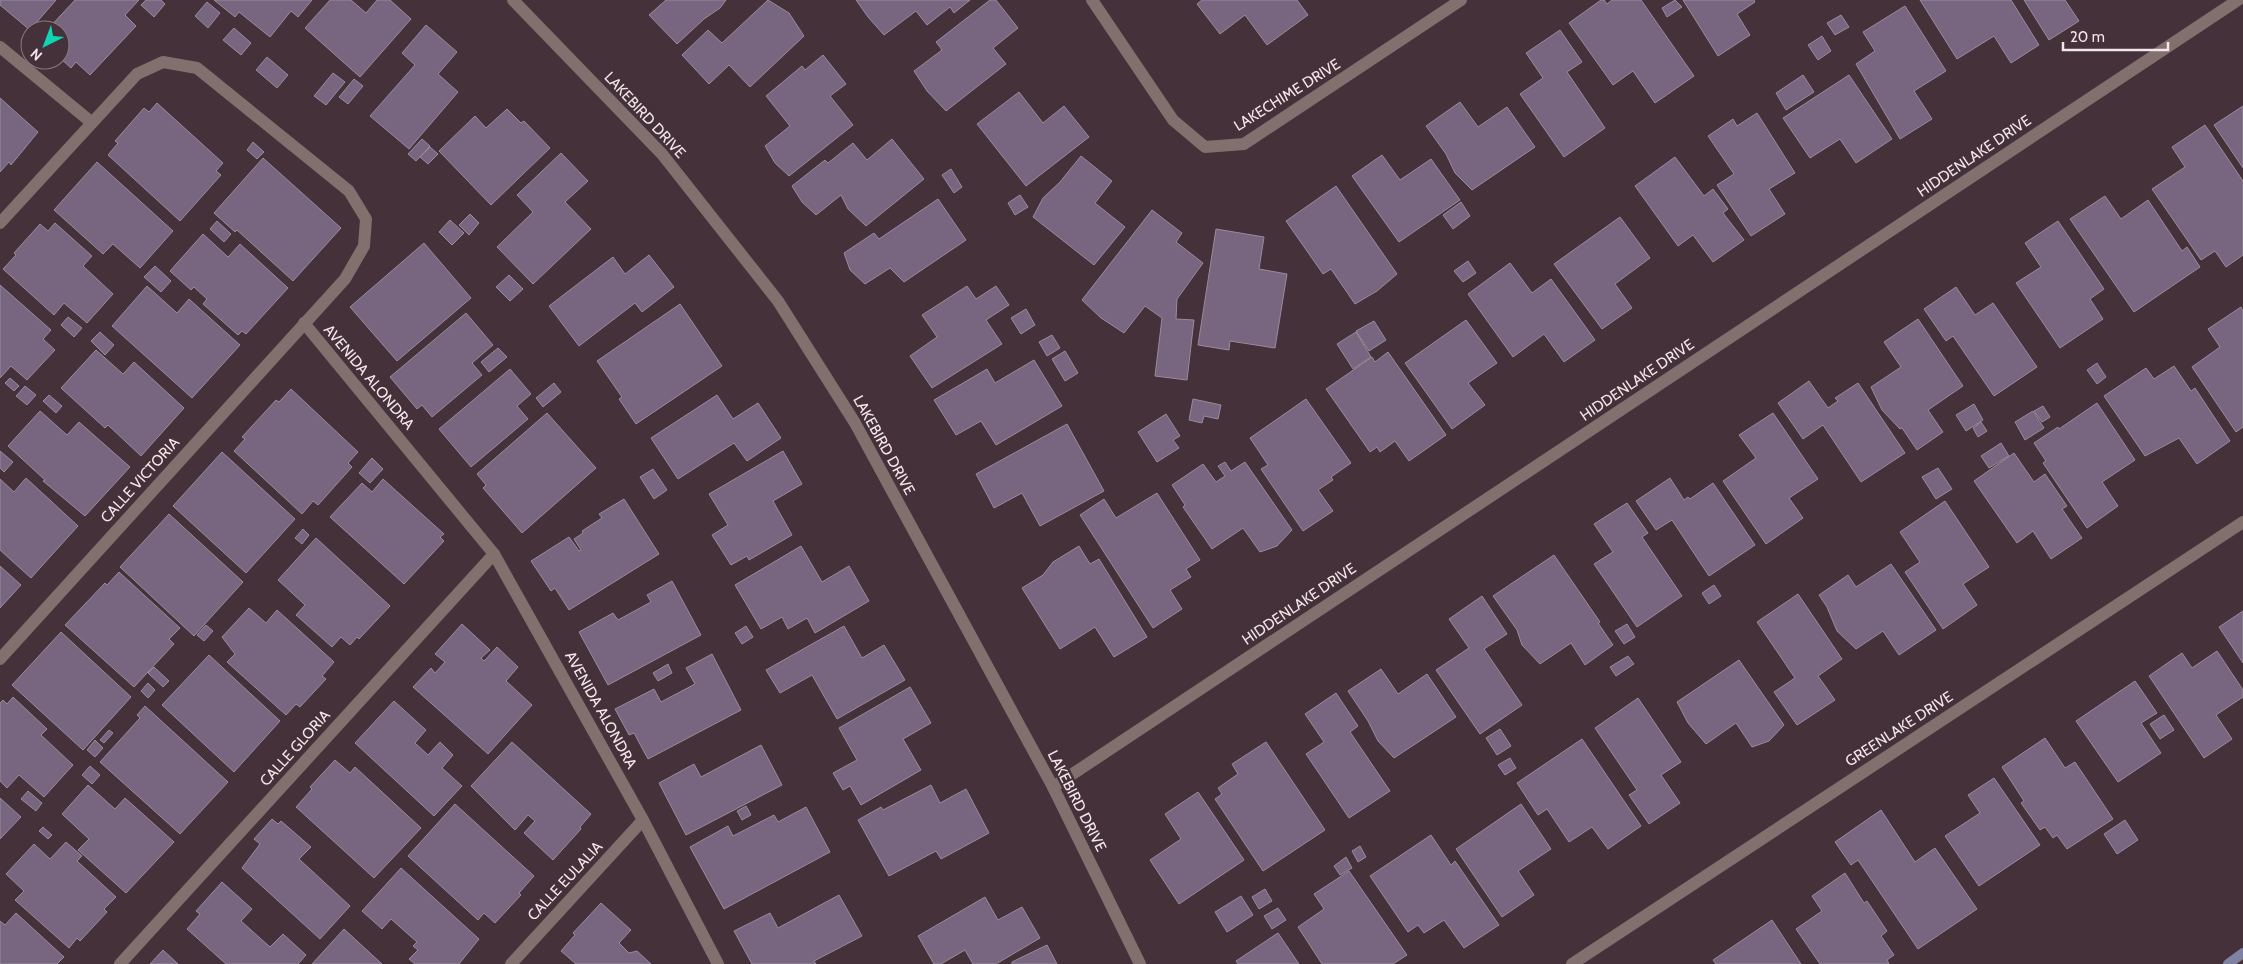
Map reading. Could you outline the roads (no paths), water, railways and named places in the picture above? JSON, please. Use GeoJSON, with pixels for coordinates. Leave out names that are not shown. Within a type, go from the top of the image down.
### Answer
{"type":"FeatureCollection","features":[{"type":"Feature","properties":{"kind":"street","name":"LAKEBIRD DRIVE"},"geometry":{"type":"LineString","coordinates":[[513,0],[662,154],[778,301],[854,422],[1053,787],[1140,964]]}},
{"type":"Feature","properties":{"kind":"street","name":"LAKECHIME DRIVE"},"geometry":{"type":"LineString","coordinates":[[1092,0],[1173,120],[1205,147],[1244,144],[1461,0]]}},
{"type":"Feature","properties":{"kind":"street","name":"HIDDENLAKE DRIVE"},"geometry":{"type":"LineString","coordinates":[[1053,787],[2238,0]]}},
{"type":"Feature","properties":{"kind":"street"},"geometry":{"type":"LineString","coordinates":[[0,47],[91,122]]}},
{"type":"Feature","properties":{"kind":"street","name":"AVENIDA ALONDRA"},"geometry":{"type":"LineString","coordinates":[[0,223],[137,74],[163,62],[197,68],[349,191],[366,220],[364,246],[345,279],[304,324],[494,554],[643,820],[718,964]]}},
{"type":"Feature","properties":{"kind":"street","name":"CALLE VICTORIA"},"geometry":{"type":"LineString","coordinates":[[0,659],[304,324]]}},
{"type":"Feature","properties":{"kind":"street","name":"GREENLAKE DRIVE"},"geometry":{"type":"LineString","coordinates":[[1572,964],[2243,522]]}},
{"type":"Feature","properties":{"kind":"street","name":"CALLE GLORIA"},"geometry":{"type":"LineString","coordinates":[[120,964],[494,554]]}},
{"type":"Feature","properties":{"kind":"street","name":"CALLE EULALIA"},"geometry":{"type":"LineString","coordinates":[[511,964],[643,820]]}},
{"type":"Feature","properties":{"kind":"waterway"},"geometry":{"type":"LineString","coordinates":[[2228,964],[2243,953]]}}]}
